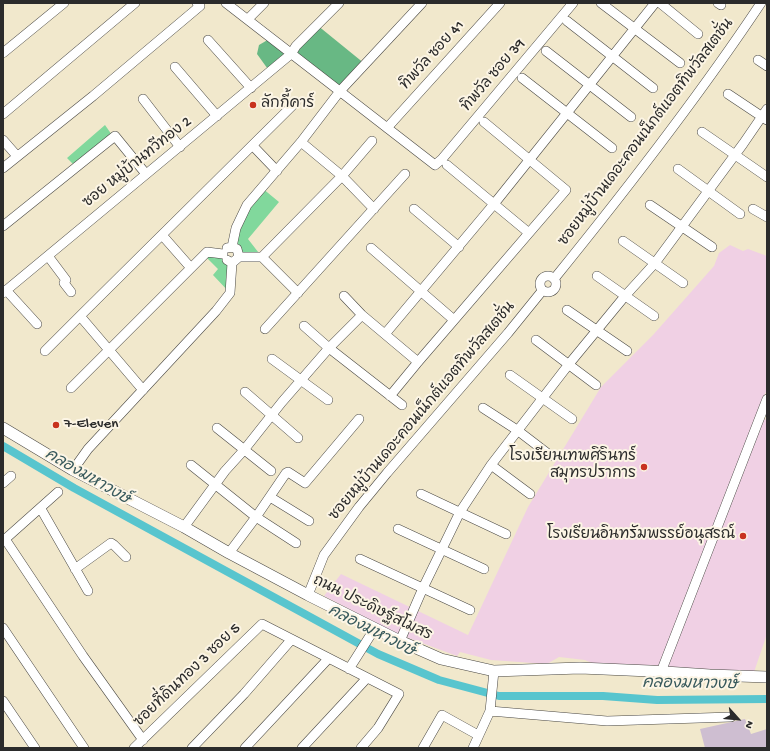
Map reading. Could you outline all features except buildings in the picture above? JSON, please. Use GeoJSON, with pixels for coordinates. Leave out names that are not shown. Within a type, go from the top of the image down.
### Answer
{"type":"FeatureCollection","features":[{"type":"Feature","properties":{"kind":"street"},"geometry":{"type":"LineString","coordinates":[[3,53],[64,3]]}},
{"type":"Feature","properties":{"kind":"street"},"geometry":{"type":"LineString","coordinates":[[3,114],[135,3]]}},
{"type":"Feature","properties":{"kind":"street"},"geometry":{"type":"LineString","coordinates":[[3,168],[93,96],[200,6],[197,3]]}},
{"type":"Feature","properties":{"kind":"street"},"geometry":{"type":"LineString","coordinates":[[226,3],[387,128]]}},
{"type":"Feature","properties":{"kind":"street"},"geometry":{"type":"LineString","coordinates":[[248,19],[264,3]]}},
{"type":"Feature","properties":{"kind":"street","name":"ซอย หมู่บ้านทวีทอง 2"},"geometry":{"type":"LineString","coordinates":[[5,291],[291,54],[296,46],[339,3]]}},
{"type":"Feature","properties":{"kind":"street"},"geometry":{"type":"LineString","coordinates":[[232,247],[236,228],[247,205],[301,142],[340,91],[422,3]]}},
{"type":"Feature","properties":{"kind":"street","name":"ทิพวัล ซอย 41"},"geometry":{"type":"LineString","coordinates":[[387,128],[500,3]]}},
{"type":"Feature","properties":{"kind":"street","name":"ทิพวัล ซอย 39"},"geometry":{"type":"LineString","coordinates":[[387,128],[435,165],[442,159],[572,3]]}},
{"type":"Feature","properties":{"kind":"street"},"geometry":{"type":"LineString","coordinates":[[601,3],[680,63]]}},
{"type":"Feature","properties":{"kind":"street"},"geometry":{"type":"LineString","coordinates":[[385,334],[459,247],[655,3]]}},
{"type":"Feature","properties":{"kind":"street"},"geometry":{"type":"LineString","coordinates":[[660,3],[698,34]]}},
{"type":"Feature","properties":{"kind":"street","name":"ซอยหมู่บ้านเดอะคอนเน็กต์แอตทิพวัลสเตชั่น"},"geometry":{"type":"LineString","coordinates":[[308,595],[324,555],[359,507],[386,473],[542,291],[540,286],[542,278],[546,276],[554,278],[614,205],[732,46],[761,3]]}},
{"type":"Feature","properties":{"kind":"street"},"geometry":{"type":"LineString","coordinates":[[567,21],[652,88]]}},
{"type":"Feature","properties":{"kind":"street"},"geometry":{"type":"LineString","coordinates":[[208,40],[251,88]]}},
{"type":"Feature","properties":{"kind":"street"},"geometry":{"type":"LineString","coordinates":[[546,51],[631,117]]}},
{"type":"Feature","properties":{"kind":"street"},"geometry":{"type":"LineString","coordinates":[[758,60],[767,66]]}},
{"type":"Feature","properties":{"kind":"street"},"geometry":{"type":"LineString","coordinates":[[176,67],[217,116]]}},
{"type":"Feature","properties":{"kind":"street"},"geometry":{"type":"LineString","coordinates":[[522,78],[612,148]]}},
{"type":"Feature","properties":{"kind":"street"},"geometry":{"type":"LineString","coordinates":[[400,641],[460,512],[491,466],[517,430],[543,399],[569,364],[625,296],[655,263],[765,115],[728,94]]}},
{"type":"Feature","properties":{"kind":"street"},"geometry":{"type":"LineString","coordinates":[[143,99],[180,147]]}},
{"type":"Feature","properties":{"kind":"street"},"geometry":{"type":"LineString","coordinates":[[45,351],[296,102]]}},
{"type":"Feature","properties":{"kind":"street"},"geometry":{"type":"LineString","coordinates":[[390,396],[566,190],[484,122]]}},
{"type":"Feature","properties":{"kind":"street"},"geometry":{"type":"LineString","coordinates":[[702,132],[767,177]]}},
{"type":"Feature","properties":{"kind":"street"},"geometry":{"type":"LineString","coordinates":[[3,226],[115,136],[146,174]]}},
{"type":"Feature","properties":{"kind":"street"},"geometry":{"type":"LineString","coordinates":[[3,140],[17,156]]}},
{"type":"Feature","properties":{"kind":"street"},"geometry":{"type":"LineString","coordinates":[[224,254],[226,259],[235,260],[262,257],[342,176],[372,141]]}},
{"type":"Feature","properties":{"kind":"street"},"geometry":{"type":"LineString","coordinates":[[301,142],[342,176],[374,209]]}},
{"type":"Feature","properties":{"kind":"street"},"geometry":{"type":"LineString","coordinates":[[253,146],[277,171]]}},
{"type":"Feature","properties":{"kind":"street"},"geometry":{"type":"LineString","coordinates":[[447,165],[529,233]]}},
{"type":"Feature","properties":{"kind":"street"},"geometry":{"type":"LineString","coordinates":[[678,169],[740,214]]}},
{"type":"Feature","properties":{"kind":"street"},"geometry":{"type":"LineString","coordinates":[[265,329],[405,174]]}},
{"type":"Feature","properties":{"kind":"street"},"geometry":{"type":"LineString","coordinates":[[650,205],[712,247]]}},
{"type":"Feature","properties":{"kind":"street"},"geometry":{"type":"LineString","coordinates":[[414,209],[459,247]]}},
{"type":"Feature","properties":{"kind":"street"},"geometry":{"type":"LineString","coordinates":[[753,209],[767,217]]}},
{"type":"Feature","properties":{"kind":"street"},"geometry":{"type":"LineString","coordinates":[[162,235],[191,268]]}},
{"type":"Feature","properties":{"kind":"street"},"geometry":{"type":"LineString","coordinates":[[623,241],[683,283]]}},
{"type":"Feature","properties":{"kind":"street"},"geometry":{"type":"LineString","coordinates":[[73,470],[88,449],[216,311],[230,293],[237,249],[232,247],[227,248],[224,254]]}},
{"type":"Feature","properties":{"kind":"street"},"geometry":{"type":"LineString","coordinates":[[371,248],[454,320]]}},
{"type":"Feature","properties":{"kind":"street"},"geometry":{"type":"LineString","coordinates":[[71,388],[207,252],[224,254]]}},
{"type":"Feature","properties":{"kind":"street"},"geometry":{"type":"LineString","coordinates":[[48,256],[66,280],[64,283],[71,292]]}},
{"type":"Feature","properties":{"kind":"street"},"geometry":{"type":"LineString","coordinates":[[262,257],[298,293]]}},
{"type":"Feature","properties":{"kind":"street"},"geometry":{"type":"LineString","coordinates":[[597,276],[654,316]]}},
{"type":"Feature","properties":{"kind":"street"},"geometry":{"type":"LineString","coordinates":[[5,291],[37,324]]}},
{"type":"Feature","properties":{"kind":"street"},"geometry":{"type":"LineString","coordinates":[[344,296],[362,315],[418,362]]}},
{"type":"Feature","properties":{"kind":"street"},"geometry":{"type":"LineString","coordinates":[[567,310],[626,351]]}},
{"type":"Feature","properties":{"kind":"street"},"geometry":{"type":"LineString","coordinates":[[184,527],[225,471],[244,450],[271,415],[329,348],[362,315]]}},
{"type":"Feature","properties":{"kind":"street"},"geometry":{"type":"LineString","coordinates":[[80,316],[143,390]]}},
{"type":"Feature","properties":{"kind":"street"},"geometry":{"type":"LineString","coordinates":[[304,326],[329,348],[402,405]]}},
{"type":"Feature","properties":{"kind":"street"},"geometry":{"type":"LineString","coordinates":[[536,340],[596,385]]}},
{"type":"Feature","properties":{"kind":"street"},"geometry":{"type":"LineString","coordinates":[[272,359],[328,400]]}},
{"type":"Feature","properties":{"kind":"street"},"geometry":{"type":"LineString","coordinates":[[510,375],[572,420]]}},
{"type":"Feature","properties":{"kind":"street"},"geometry":{"type":"LineString","coordinates":[[245,392],[298,438]]}},
{"type":"Feature","properties":{"kind":"street"},"geometry":{"type":"LineString","coordinates":[[662,672],[767,399]]}},
{"type":"Feature","properties":{"kind":"street"},"geometry":{"type":"LineString","coordinates":[[483,408],[517,430],[551,456]]}},
{"type":"Feature","properties":{"kind":"street"},"geometry":{"type":"LineString","coordinates":[[229,553],[287,472],[306,483],[359,419]]}},
{"type":"Feature","properties":{"kind":"street","name":"ถนน ประดิษฐ์สโมสร"},"geometry":{"type":"LineString","coordinates":[[3,428],[73,470],[184,527],[308,595],[400,641],[441,659],[494,671],[580,668],[767,677]]}},
{"type":"Feature","properties":{"kind":"street"},"geometry":{"type":"LineString","coordinates":[[217,428],[271,471]]}},
{"type":"Feature","properties":{"kind":"street"},"geometry":{"type":"LineString","coordinates":[[191,465],[256,517],[296,543]]}},
{"type":"Feature","properties":{"kind":"street"},"geometry":{"type":"LineString","coordinates":[[491,466],[530,494]]}},
{"type":"Feature","properties":{"kind":"street"},"geometry":{"type":"LineString","coordinates":[[3,483],[12,476]]}},
{"type":"Feature","properties":{"kind":"street"},"geometry":{"type":"LineString","coordinates":[[58,492],[41,509],[4,540],[83,656],[143,740]]}},
{"type":"Feature","properties":{"kind":"street"},"geometry":{"type":"LineString","coordinates":[[421,494],[506,534]]}},
{"type":"Feature","properties":{"kind":"street"},"geometry":{"type":"LineString","coordinates":[[270,497],[310,521]]}},
{"type":"Feature","properties":{"kind":"street"},"geometry":{"type":"LineString","coordinates":[[41,509],[88,591]]}},
{"type":"Feature","properties":{"kind":"street"},"geometry":{"type":"LineString","coordinates":[[398,529],[484,569]]}},
{"type":"Feature","properties":{"kind":"street"},"geometry":{"type":"LineString","coordinates":[[75,569],[111,543],[114,544],[126,558]]}},
{"type":"Feature","properties":{"kind":"street"},"geometry":{"type":"LineString","coordinates":[[360,560],[470,610]]}},
{"type":"Feature","properties":{"kind":"street","name":"ซอยที่ดินทอง 3 ซอย 5"},"geometry":{"type":"LineString","coordinates":[[134,748],[262,624],[291,640]]}},
{"type":"Feature","properties":{"kind":"street"},"geometry":{"type":"LineString","coordinates":[[3,628],[84,748]]}},
{"type":"Feature","properties":{"kind":"street"},"geometry":{"type":"LineString","coordinates":[[349,669],[375,628]]}},
{"type":"Feature","properties":{"kind":"street"},"geometry":{"type":"LineString","coordinates":[[192,748],[244,694],[291,640],[399,694],[378,728],[362,748]]}},
{"type":"Feature","properties":{"kind":"street"},"geometry":{"type":"LineString","coordinates":[[245,748],[328,659]]}},
{"type":"Feature","properties":{"kind":"street"},"geometry":{"type":"LineString","coordinates":[[473,748],[490,710],[494,671]]}},
{"type":"Feature","properties":{"kind":"street"},"geometry":{"type":"LineString","coordinates":[[302,748],[367,678]]}},
{"type":"Feature","properties":{"kind":"street"},"geometry":{"type":"LineString","coordinates":[[3,701],[35,748]]}},
{"type":"Feature","properties":{"kind":"street"},"geometry":{"type":"LineString","coordinates":[[490,710],[603,721],[731,717]]}},
{"type":"Feature","properties":{"kind":"street"},"geometry":{"type":"LineString","coordinates":[[423,748],[442,715],[478,734]]}},
{"type":"Feature","properties":{"kind":"shaded area","name":"โรงเรียนเทพศิรินทร์ สมุทรปราการ"},"geometry":{"type":"Polygon","coordinates":[[[730,245],[743,251],[748,249],[767,256],[767,389],[659,666],[594,664],[585,660],[559,657],[547,664],[491,660],[460,652],[457,656],[395,633],[324,596],[341,574],[468,635],[528,507],[601,387],[653,335],[714,266],[719,253],[730,245]]]}},
{"type":"Feature","properties":{"kind":"shaded area","name":"โรงเรียนอินทรัมพรรย์อนุสรณ์"},"geometry":{"type":"Polygon","coordinates":[[[764,419],[767,420],[767,634],[754,672],[667,667],[764,419]]]}},
{"type":"Feature","properties":{"kind":"shaded area"},"geometry":{"type":"Polygon","coordinates":[[[745,719],[751,734],[767,729],[767,748],[705,748],[700,729],[745,719]]]}},
{"type":"Feature","properties":{"kind":"green space"},"geometry":{"type":"Polygon","coordinates":[[[317,25],[365,64],[340,91],[291,54],[317,25]]]}},
{"type":"Feature","properties":{"kind":"green space"},"geometry":{"type":"Polygon","coordinates":[[[271,38],[291,54],[270,72],[257,54],[259,45],[271,38]]]}},
{"type":"Feature","properties":{"kind":"green space"},"geometry":{"type":"Polygon","coordinates":[[[105,125],[112,135],[74,165],[67,158],[105,125]]]}},
{"type":"Feature","properties":{"kind":"green space"},"geometry":{"type":"Polygon","coordinates":[[[262,188],[279,202],[248,239],[262,257],[239,257],[236,228],[262,188]]]}},
{"type":"Feature","properties":{"kind":"green space"},"geometry":{"type":"Polygon","coordinates":[[[223,254],[232,263],[230,293],[213,275],[218,269],[204,255],[223,254]]]}},
{"type":"Feature","properties":{"kind":"waterway","name":"คลองมหาวงษ์"},"geometry":{"type":"LineString","coordinates":[[3,446],[74,488],[378,654],[439,680],[499,696],[603,696],[657,700],[767,699]]}},
{"type":"Feature","properties":{"kind":"place","name":"ลักกี้คาร์"},"geometry":{"type":"Point","coordinates":[253,105]}},
{"type":"Feature","properties":{"kind":"place","name":"7-Eleven"},"geometry":{"type":"Point","coordinates":[56,425]}},
{"type":"Feature","properties":{"kind":"place","name":"โรงเรียนเทพศิรินทร์ สมุทรปราการ"},"geometry":{"type":"Point","coordinates":[644,467]}},
{"type":"Feature","properties":{"kind":"place","name":"โรงเรียนอินทรัมพรรย์อนุสรณ์"},"geometry":{"type":"Point","coordinates":[743,536]}}]}
